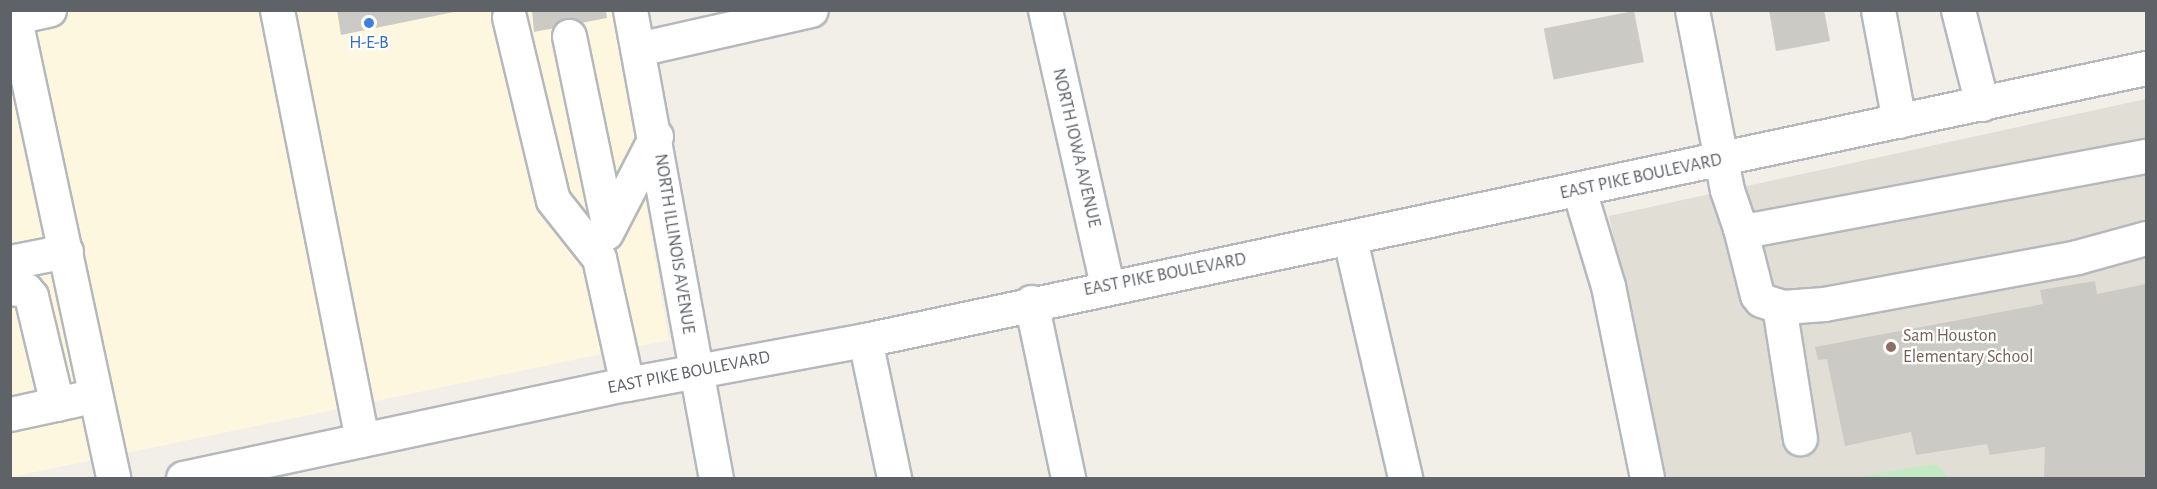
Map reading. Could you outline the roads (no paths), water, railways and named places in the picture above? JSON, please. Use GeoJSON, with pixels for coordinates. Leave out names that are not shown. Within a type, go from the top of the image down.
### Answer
{"type":"FeatureCollection","features":[{"type":"Feature","properties":{"kind":"street"},"geometry":{"type":"LineString","coordinates":[[49,10],[13,15],[114,478]]}},
{"type":"Feature","properties":{"kind":"street"},"geometry":{"type":"LineString","coordinates":[[277,10],[362,440]]}},
{"type":"Feature","properties":{"kind":"street","name":"NORTH ILLINOIS AVENUE"},"geometry":{"type":"LineString","coordinates":[[630,10],[656,136],[694,372],[716,478]]}},
{"type":"Feature","properties":{"kind":"street"},"geometry":{"type":"LineString","coordinates":[[638,49],[811,10]]}},
{"type":"Feature","properties":{"kind":"street","name":"NORTH IOWA AVENUE"},"geometry":{"type":"LineString","coordinates":[[1045,10],[1107,286]]}},
{"type":"Feature","properties":{"kind":"street"},"geometry":{"type":"LineString","coordinates":[[1692,10],[1727,190],[1740,228],[1757,295],[1779,306],[1824,303],[2077,257],[2146,238]]}},
{"type":"Feature","properties":{"kind":"street"},"geometry":{"type":"LineString","coordinates":[[1878,10],[1899,121]]}},
{"type":"Feature","properties":{"kind":"street"},"geometry":{"type":"LineString","coordinates":[[1958,10],[1982,104]]}},
{"type":"Feature","properties":{"kind":"street"},"geometry":{"type":"LineString","coordinates":[[509,17],[553,200],[599,258],[627,384]]}},
{"type":"Feature","properties":{"kind":"street"},"geometry":{"type":"LineString","coordinates":[[569,36],[608,225]]}},
{"type":"Feature","properties":{"kind":"street","name":"EAST PIKE BOULEVARD"},"geometry":{"type":"LineString","coordinates":[[183,478],[283,468],[362,440],[627,384],[865,340],[1107,286],[1350,239],[2146,68]]}},
{"type":"Feature","properties":{"kind":"street"},"geometry":{"type":"LineString","coordinates":[[599,258],[608,225],[656,136]]}},
{"type":"Feature","properties":{"kind":"street"},"geometry":{"type":"LineString","coordinates":[[1740,228],[1755,229],[2146,156]]}},
{"type":"Feature","properties":{"kind":"street"},"geometry":{"type":"LineString","coordinates":[[1580,190],[1608,286],[1647,478]]}},
{"type":"Feature","properties":{"kind":"street"},"geometry":{"type":"LineString","coordinates":[[1350,239],[1405,478]]}},
{"type":"Feature","properties":{"kind":"street"},"geometry":{"type":"LineString","coordinates":[[57,404],[31,297],[12,263],[66,250]]}},
{"type":"Feature","properties":{"kind":"street"},"geometry":{"type":"LineString","coordinates":[[1031,302],[1068,478]]}},
{"type":"Feature","properties":{"kind":"street"},"geometry":{"type":"LineString","coordinates":[[1779,306],[1800,438]]}},
{"type":"Feature","properties":{"kind":"street"},"geometry":{"type":"LineString","coordinates":[[865,340],[894,478]]}},
{"type":"Feature","properties":{"kind":"street"},"geometry":{"type":"LineString","coordinates":[[10,414],[97,395]]}},
{"type":"Feature","properties":{"kind":"place","name":"H-E-B"},"geometry":{"type":"Point","coordinates":[369,23]}},
{"type":"Feature","properties":{"kind":"place","name":"Sam Houston Elementary School"},"geometry":{"type":"Point","coordinates":[1891,347]}}]}
